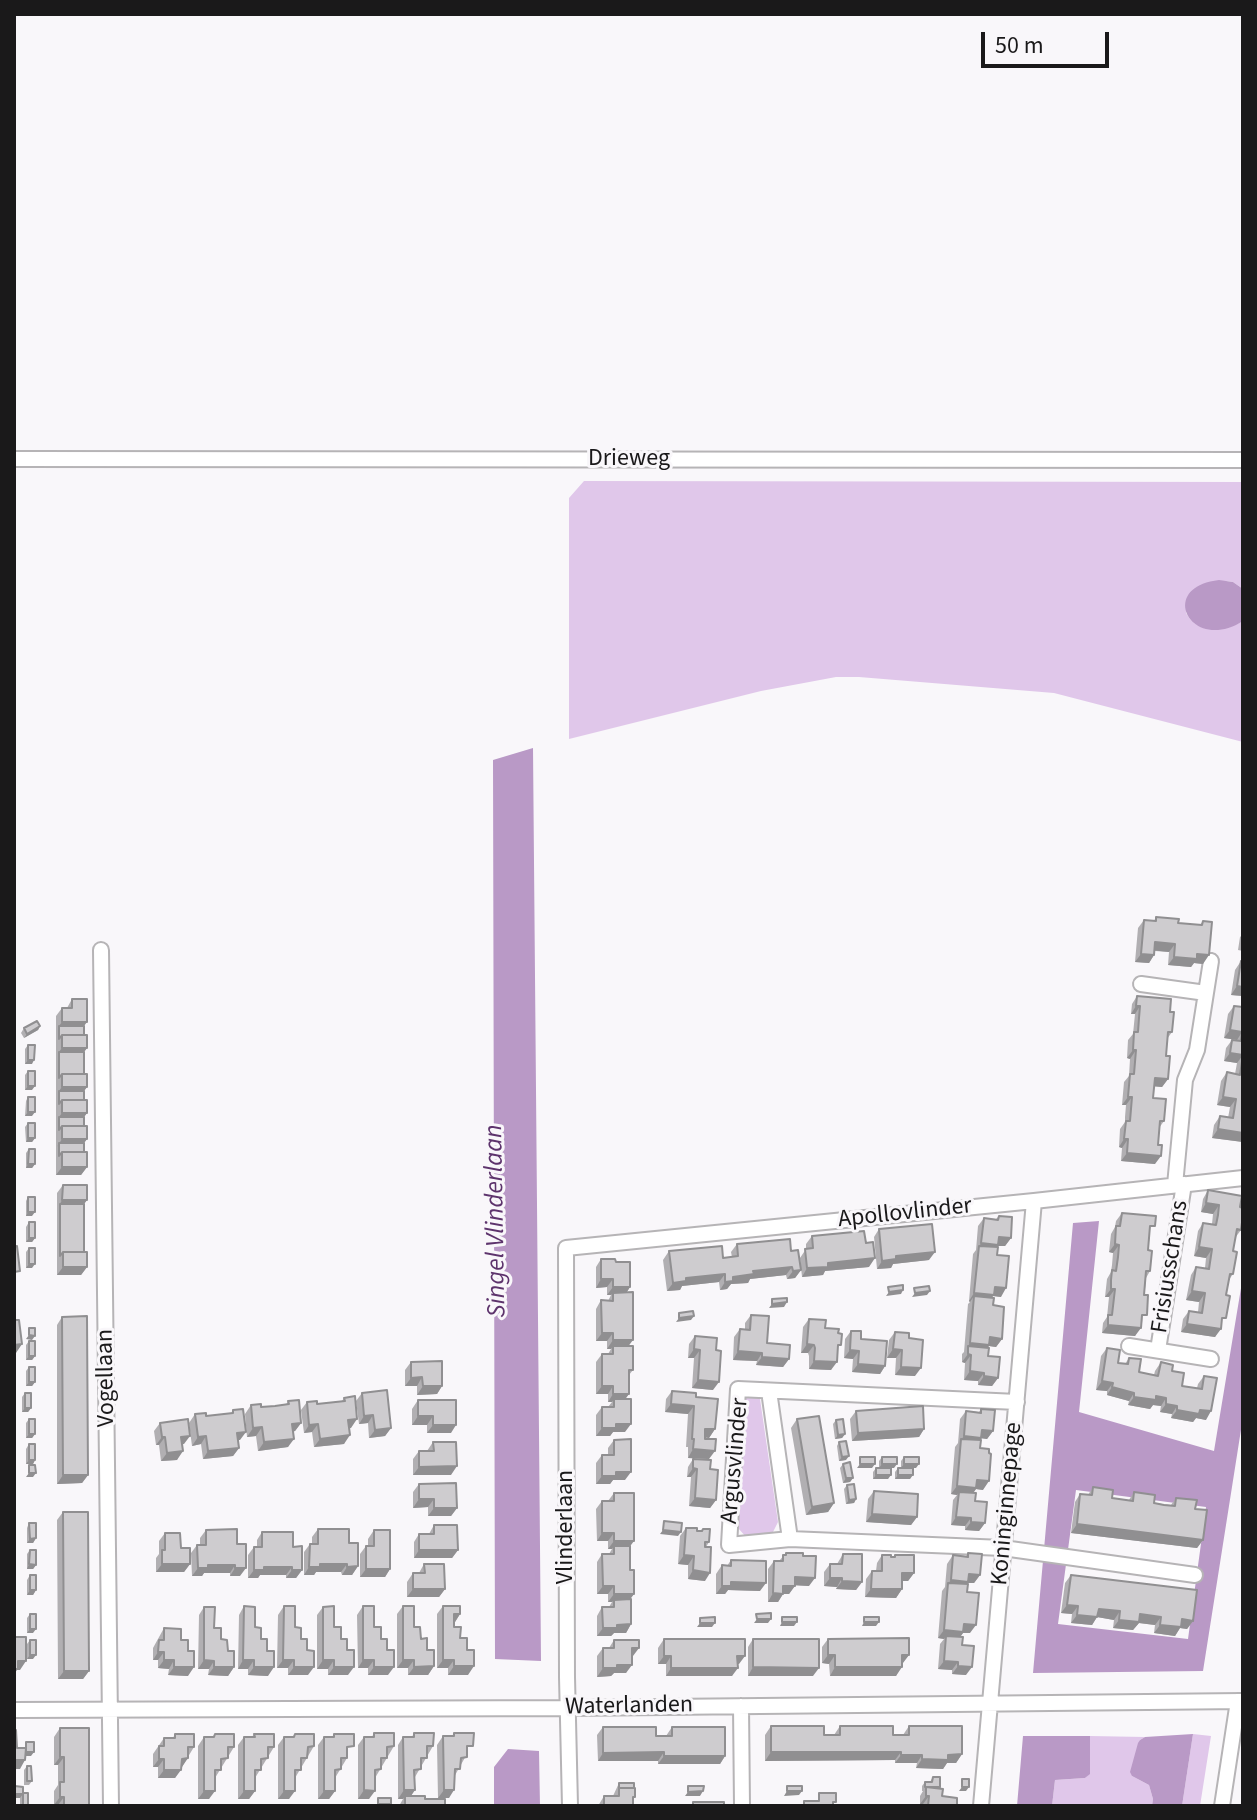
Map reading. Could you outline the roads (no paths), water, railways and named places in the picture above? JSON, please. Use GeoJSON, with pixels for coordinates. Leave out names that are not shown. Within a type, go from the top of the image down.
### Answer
{"type":"FeatureCollection","features":[{"type":"Feature","properties":{"kind":"street","name":"Drieweg"},"geometry":{"type":"LineString","coordinates":[[14,459],[1243,460]]}},
{"type":"Feature","properties":{"kind":"street","name":"Vogellaan"},"geometry":{"type":"LineString","coordinates":[[101,950],[111,1806]]}},
{"type":"Feature","properties":{"kind":"street","name":"Frisiusschans"},"geometry":{"type":"LineString","coordinates":[[1158,1350],[1180,1184],[1185,1080],[1197,1050],[1211,961]]}},
{"type":"Feature","properties":{"kind":"street"},"geometry":{"type":"LineString","coordinates":[[1141,984],[1206,993]]}},
{"type":"Feature","properties":{"kind":"street","name":"Apollovlinder"},"geometry":{"type":"LineString","coordinates":[[566,1248],[1243,1178]]}},
{"type":"Feature","properties":{"kind":"street","name":"Koninginnepage"},"geometry":{"type":"LineString","coordinates":[[981,1806],[1034,1201]]}},
{"type":"Feature","properties":{"kind":"street","name":"Vlinderlaan"},"geometry":{"type":"LineString","coordinates":[[566,1248],[570,1806]]}},
{"type":"Feature","properties":{"kind":"street","name":"Frisiusschans"},"geometry":{"type":"LineString","coordinates":[[1129,1346],[1211,1359]]}},
{"type":"Feature","properties":{"kind":"street","name":"Argusvlinder"},"geometry":{"type":"LineString","coordinates":[[1017,1402],[738,1389],[729,1545],[790,1539],[1003,1548],[1195,1575]]}},
{"type":"Feature","properties":{"kind":"street","name":"Argusvlinder"},"geometry":{"type":"LineString","coordinates":[[769,1391],[790,1539]]}},
{"type":"Feature","properties":{"kind":"street","name":"Waterlanden"},"geometry":{"type":"LineString","coordinates":[[14,1710],[1241,1701]]}},
{"type":"Feature","properties":{"kind":"street"},"geometry":{"type":"LineString","coordinates":[[1222,1806],[1241,1701]]}},
{"type":"Feature","properties":{"kind":"street"},"geometry":{"type":"LineString","coordinates":[[741,1706],[746,1805]]}},
{"type":"Feature","properties":{"kind":"water"},"geometry":{"type":"Polygon","coordinates":[[[1219,580],[1233,582],[1243,589],[1243,621],[1224,629],[1208,630],[1188,616],[1185,605],[1189,594],[1200,585],[1219,580]]]}},
{"type":"Feature","properties":{"kind":"water","name":"Singel Vlinderlaan"},"geometry":{"type":"Polygon","coordinates":[[[533,748],[541,1661],[495,1659],[493,760],[533,748]]]}},
{"type":"Feature","properties":{"kind":"water"},"geometry":{"type":"Polygon","coordinates":[[[1099,1221],[1079,1412],[1214,1451],[1243,1276],[1243,1417],[1203,1671],[1033,1673],[1073,1223],[1099,1221]],[[1076,1490],[1058,1624],[1188,1639],[1206,1507],[1076,1490]]]}},
{"type":"Feature","properties":{"kind":"water"},"geometry":{"type":"Polygon","coordinates":[[[1193,1734],[1182,1806],[1152,1806],[1149,1785],[1130,1772],[1138,1743],[1145,1737],[1193,1734]]]}},
{"type":"Feature","properties":{"kind":"water"},"geometry":{"type":"Polygon","coordinates":[[[1023,1736],[1090,1736],[1090,1774],[1085,1778],[1055,1780],[1052,1806],[1017,1806],[1023,1736]]]}},
{"type":"Feature","properties":{"kind":"water"},"geometry":{"type":"Polygon","coordinates":[[[508,1749],[539,1751],[540,1806],[494,1806],[494,1767],[508,1749]]]}}]}
